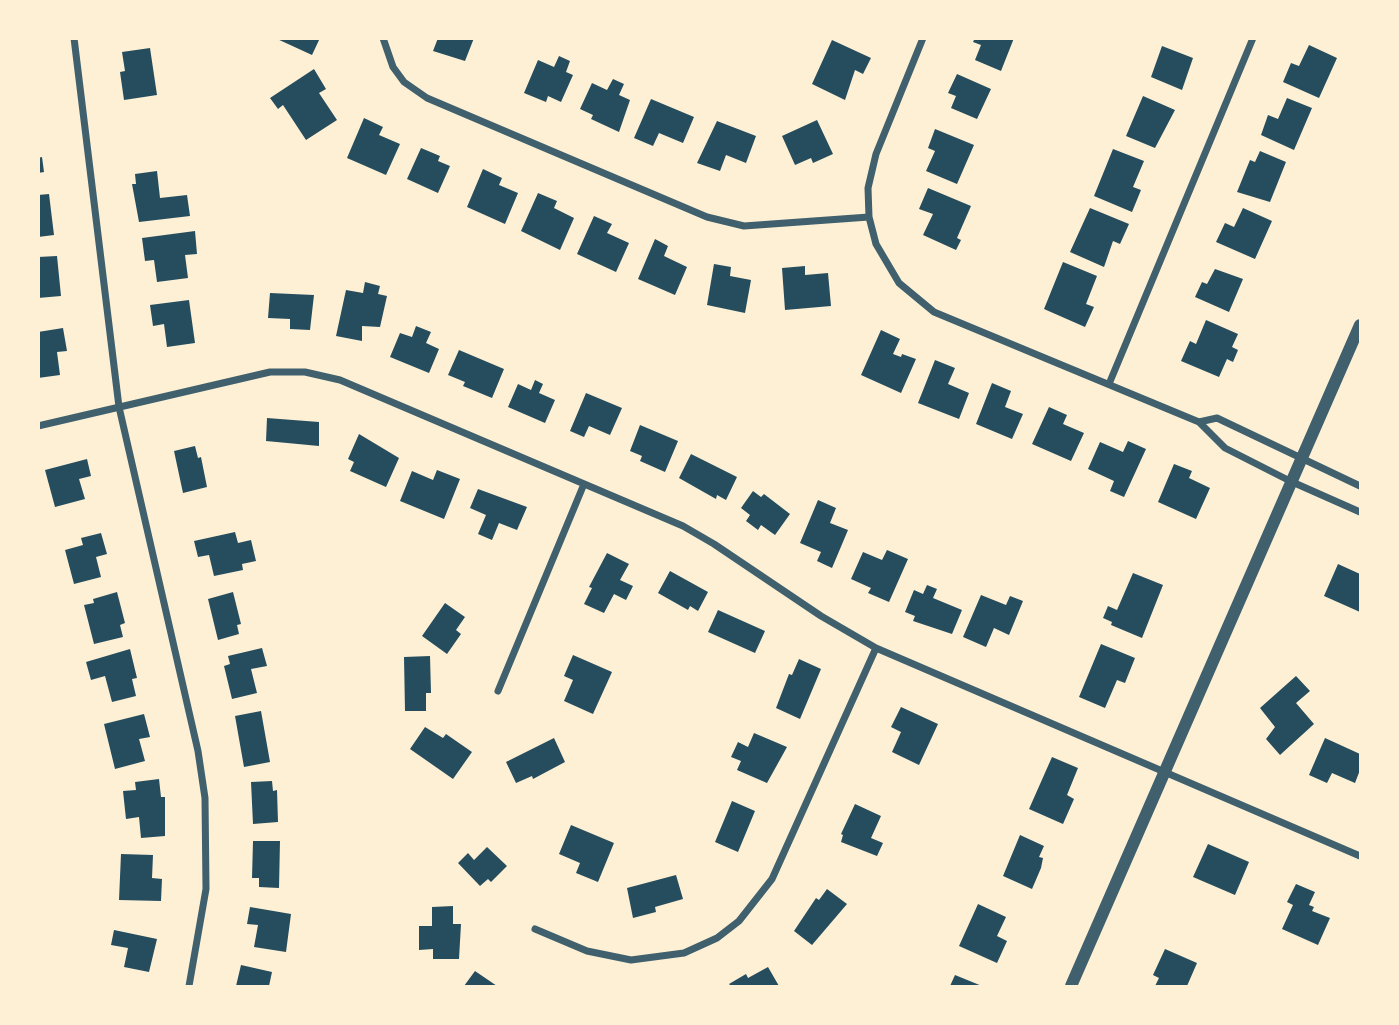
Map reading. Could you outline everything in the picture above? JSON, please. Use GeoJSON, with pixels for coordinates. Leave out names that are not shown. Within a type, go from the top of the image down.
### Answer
{"type":"FeatureCollection","features":[{"type":"Feature","properties":{"kind":"street"},"geometry":{"type":"LineString","coordinates":[[74,38],[118,407],[198,751],[205,798],[206,889],[199,943],[189,986]]}},
{"type":"Feature","properties":{"kind":"street"},"geometry":{"type":"LineString","coordinates":[[383,38],[389,59],[397,71],[411,88],[435,102],[719,221],[744,226],[764,226],[869,217]]}},
{"type":"Feature","properties":{"kind":"street"},"geometry":{"type":"LineString","coordinates":[[923,38],[871,167],[869,217],[876,244],[888,269],[919,302],[960,323],[1199,422],[1225,448],[1360,512]]}},
{"type":"Feature","properties":{"kind":"street"},"geometry":{"type":"LineString","coordinates":[[1109,384],[1253,38]]}},
{"type":"Feature","properties":{"kind":"street"},"geometry":{"type":"LineString","coordinates":[[1070,986],[1360,325]]}},
{"type":"Feature","properties":{"kind":"street"},"geometry":{"type":"LineString","coordinates":[[38,426],[252,374],[305,372],[340,380],[682,526],[714,544],[821,616],[876,648],[1360,856]]}},
{"type":"Feature","properties":{"kind":"street"},"geometry":{"type":"LineString","coordinates":[[1199,422],[1217,418],[1301,455],[1360,486]]}},
{"type":"Feature","properties":{"kind":"street"},"geometry":{"type":"LineString","coordinates":[[498,691],[584,484]]}},
{"type":"Feature","properties":{"kind":"street"},"geometry":{"type":"LineString","coordinates":[[535,929],[587,951],[631,960],[684,953],[710,942],[732,927],[758,901],[772,879],[876,648]]}},
{"type":"Feature","properties":{"kind":"building"},"geometry":{"type":"Polygon","coordinates":[[[275,38],[320,38],[312,55],[275,38]]]}},
{"type":"Feature","properties":{"kind":"building"},"geometry":{"type":"Polygon","coordinates":[[[438,38],[474,38],[465,61],[433,51],[438,38]]]}},
{"type":"Feature","properties":{"kind":"building"},"geometry":{"type":"Polygon","coordinates":[[[975,38],[1014,38],[1001,71],[975,60],[981,45],[973,42],[975,38]]]}},
{"type":"Feature","properties":{"kind":"building"},"geometry":{"type":"Polygon","coordinates":[[[832,40],[871,58],[863,74],[855,70],[845,100],[812,84],[832,40]]]}},
{"type":"Feature","properties":{"kind":"building"},"geometry":{"type":"Polygon","coordinates":[[[1309,45],[1337,58],[1319,98],[1283,82],[1291,63],[1299,66],[1309,45]]]}},
{"type":"Feature","properties":{"kind":"building"},"geometry":{"type":"Polygon","coordinates":[[[1162,46],[1193,58],[1182,90],[1151,77],[1162,46]]]}},
{"type":"Feature","properties":{"kind":"building"},"geometry":{"type":"Polygon","coordinates":[[[150,48],[157,95],[124,100],[120,72],[125,71],[122,52],[150,48]]]}},
{"type":"Feature","properties":{"kind":"building"},"geometry":{"type":"Polygon","coordinates":[[[559,56],[570,61],[566,72],[573,75],[561,102],[548,96],[546,102],[524,93],[538,60],[554,67],[559,56]]]}},
{"type":"Feature","properties":{"kind":"building"},"geometry":{"type":"Polygon","coordinates":[[[314,69],[326,89],[319,93],[337,120],[306,140],[283,105],[278,109],[270,98],[314,69]]]}},
{"type":"Feature","properties":{"kind":"building"},"geometry":{"type":"Polygon","coordinates":[[[957,74],[991,89],[977,119],[951,108],[956,96],[948,93],[957,74]]]}},
{"type":"Feature","properties":{"kind":"building"},"geometry":{"type":"Polygon","coordinates":[[[613,79],[624,84],[619,95],[630,100],[619,132],[591,119],[593,115],[580,109],[592,83],[607,90],[613,79]]]}},
{"type":"Feature","properties":{"kind":"building"},"geometry":{"type":"Polygon","coordinates":[[[1143,96],[1175,110],[1155,148],[1126,136],[1143,96]]]}},
{"type":"Feature","properties":{"kind":"building"},"geometry":{"type":"Polygon","coordinates":[[[1287,98],[1312,108],[1294,150],[1261,135],[1268,115],[1278,119],[1287,98]]]}},
{"type":"Feature","properties":{"kind":"building"},"geometry":{"type":"Polygon","coordinates":[[[651,99],[694,117],[683,143],[659,133],[653,146],[634,138],[651,99]]]}},
{"type":"Feature","properties":{"kind":"building"},"geometry":{"type":"Polygon","coordinates":[[[364,118],[383,127],[379,135],[400,144],[386,175],[347,158],[364,118]]]}},
{"type":"Feature","properties":{"kind":"building"},"geometry":{"type":"Polygon","coordinates":[[[817,120],[833,154],[813,163],[811,158],[795,165],[782,136],[817,120]]]}},
{"type":"Feature","properties":{"kind":"building"},"geometry":{"type":"Polygon","coordinates":[[[717,121],[756,136],[746,163],[726,155],[720,171],[697,163],[717,121]]]}},
{"type":"Feature","properties":{"kind":"building"},"geometry":{"type":"Polygon","coordinates":[[[935,129],[974,145],[957,184],[926,171],[935,151],[928,148],[935,129]]]}},
{"type":"Feature","properties":{"kind":"building"},"geometry":{"type":"Polygon","coordinates":[[[421,148],[440,156],[438,161],[450,166],[438,193],[407,179],[421,148]]]}},
{"type":"Feature","properties":{"kind":"building"},"geometry":{"type":"Polygon","coordinates":[[[1113,149],[1144,161],[1133,187],[1141,190],[1132,212],[1094,196],[1113,149]]]}},
{"type":"Feature","properties":{"kind":"building"},"geometry":{"type":"Polygon","coordinates":[[[1260,151],[1286,162],[1270,202],[1237,192],[1250,160],[1255,162],[1260,151]]]}},
{"type":"Feature","properties":{"kind":"building"},"geometry":{"type":"Polygon","coordinates":[[[42,157],[44,172],[38,173],[38,158],[42,157]]]}},
{"type":"Feature","properties":{"kind":"building"},"geometry":{"type":"Polygon","coordinates":[[[483,169],[502,178],[499,185],[518,193],[505,224],[467,207],[483,169]]]}},
{"type":"Feature","properties":{"kind":"building"},"geometry":{"type":"Polygon","coordinates":[[[157,171],[160,198],[187,195],[190,216],[139,222],[132,184],[136,184],[135,174],[157,171]]]}},
{"type":"Feature","properties":{"kind":"building"},"geometry":{"type":"Polygon","coordinates":[[[928,188],[971,206],[957,238],[961,240],[956,250],[923,235],[933,214],[919,209],[928,188]]]}},
{"type":"Feature","properties":{"kind":"building"},"geometry":{"type":"Polygon","coordinates":[[[538,193],[557,201],[554,208],[574,218],[560,250],[521,231],[538,193]]]}},
{"type":"Feature","properties":{"kind":"building"},"geometry":{"type":"Polygon","coordinates":[[[49,194],[54,235],[38,237],[38,195],[49,194]]]}},
{"type":"Feature","properties":{"kind":"building"},"geometry":{"type":"Polygon","coordinates":[[[1090,208],[1129,224],[1120,244],[1113,241],[1104,267],[1070,252],[1090,208]]]}},
{"type":"Feature","properties":{"kind":"building"},"geometry":{"type":"Polygon","coordinates":[[[1243,208],[1272,221],[1255,259],[1216,242],[1225,223],[1234,227],[1243,208]]]}},
{"type":"Feature","properties":{"kind":"building"},"geometry":{"type":"Polygon","coordinates":[[[594,216],[612,224],[607,233],[629,243],[616,272],[577,254],[594,216]]]}},
{"type":"Feature","properties":{"kind":"building"},"geometry":{"type":"Polygon","coordinates":[[[195,231],[197,254],[185,255],[188,278],[157,282],[154,260],[145,261],[142,238],[195,231]]]}},
{"type":"Feature","properties":{"kind":"building"},"geometry":{"type":"Polygon","coordinates":[[[655,239],[668,246],[664,256],[687,267],[675,295],[638,279],[655,239]]]}},
{"type":"Feature","properties":{"kind":"building"},"geometry":{"type":"Polygon","coordinates":[[[57,256],[61,296],[38,298],[38,257],[57,256]]]}},
{"type":"Feature","properties":{"kind":"building"},"geometry":{"type":"Polygon","coordinates":[[[1063,262],[1097,276],[1086,304],[1094,307],[1085,327],[1044,309],[1063,262]]]}},
{"type":"Feature","properties":{"kind":"building"},"geometry":{"type":"Polygon","coordinates":[[[714,264],[731,267],[730,276],[751,280],[745,313],[707,305],[714,264]]]}},
{"type":"Feature","properties":{"kind":"building"},"geometry":{"type":"Polygon","coordinates":[[[805,266],[805,275],[828,273],[831,306],[785,310],[782,268],[805,266]]]}},
{"type":"Feature","properties":{"kind":"building"},"geometry":{"type":"Polygon","coordinates":[[[1215,269],[1243,279],[1229,312],[1195,297],[1202,282],[1207,284],[1215,269]]]}},
{"type":"Feature","properties":{"kind":"building"},"geometry":{"type":"Polygon","coordinates":[[[365,282],[380,286],[378,294],[387,296],[380,327],[362,326],[362,341],[336,336],[346,290],[363,293],[365,282]]]}},
{"type":"Feature","properties":{"kind":"building"},"geometry":{"type":"Polygon","coordinates":[[[270,293],[314,295],[310,330],[290,329],[290,319],[268,318],[270,293]]]}},
{"type":"Feature","properties":{"kind":"building"},"geometry":{"type":"Polygon","coordinates":[[[189,300],[195,343],[167,347],[164,324],[153,326],[150,305],[189,300]]]}},
{"type":"Feature","properties":{"kind":"building"},"geometry":{"type":"Polygon","coordinates":[[[1206,320],[1238,334],[1232,347],[1238,350],[1233,362],[1227,359],[1219,377],[1181,361],[1190,341],[1196,344],[1206,320]]]}},
{"type":"Feature","properties":{"kind":"building"},"geometry":{"type":"Polygon","coordinates":[[[416,326],[431,332],[426,343],[439,349],[429,373],[390,357],[400,333],[412,337],[416,326]]]}},
{"type":"Feature","properties":{"kind":"building"},"geometry":{"type":"Polygon","coordinates":[[[63,328],[67,351],[57,352],[60,375],[38,378],[38,332],[63,328]]]}},
{"type":"Feature","properties":{"kind":"building"},"geometry":{"type":"Polygon","coordinates":[[[881,330],[900,339],[893,354],[916,359],[901,393],[861,375],[881,330]]]}},
{"type":"Feature","properties":{"kind":"building"},"geometry":{"type":"Polygon","coordinates":[[[459,350],[504,369],[492,398],[463,386],[465,382],[448,375],[459,350]]]}},
{"type":"Feature","properties":{"kind":"building"},"geometry":{"type":"Polygon","coordinates":[[[935,360],[955,368],[948,384],[969,393],[959,419],[918,403],[935,360]]]}},
{"type":"Feature","properties":{"kind":"building"},"geometry":{"type":"Polygon","coordinates":[[[535,380],[543,384],[539,393],[555,400],[545,423],[508,407],[518,384],[531,390],[535,380]]]}},
{"type":"Feature","properties":{"kind":"building"},"geometry":{"type":"Polygon","coordinates":[[[992,383],[1011,391],[1005,407],[1023,414],[1012,439],[976,424],[992,383]]]}},
{"type":"Feature","properties":{"kind":"building"},"geometry":{"type":"Polygon","coordinates":[[[586,393],[622,408],[610,435],[589,426],[584,437],[570,431],[586,393]]]}},
{"type":"Feature","properties":{"kind":"building"},"geometry":{"type":"Polygon","coordinates":[[[1049,407],[1067,415],[1063,424],[1084,433],[1071,461],[1032,444],[1049,407]]]}},
{"type":"Feature","properties":{"kind":"building"},"geometry":{"type":"Polygon","coordinates":[[[267,418],[319,422],[319,446],[266,441],[267,418]]]}},
{"type":"Feature","properties":{"kind":"building"},"geometry":{"type":"Polygon","coordinates":[[[640,425],[678,441],[665,472],[640,461],[642,456],[630,451],[640,425]]]}},
{"type":"Feature","properties":{"kind":"building"},"geometry":{"type":"Polygon","coordinates":[[[359,434],[399,458],[386,487],[350,471],[354,462],[348,459],[359,434]]]}},
{"type":"Feature","properties":{"kind":"building"},"geometry":{"type":"Polygon","coordinates":[[[1128,441],[1146,449],[1124,497],[1110,491],[1114,481],[1088,469],[1100,442],[1123,452],[1128,441]]]}},
{"type":"Feature","properties":{"kind":"building"},"geometry":{"type":"Polygon","coordinates":[[[195,446],[198,458],[201,457],[207,487],[183,493],[174,451],[195,446]]]}},
{"type":"Feature","properties":{"kind":"building"},"geometry":{"type":"Polygon","coordinates":[[[691,454],[737,477],[726,500],[717,495],[716,499],[679,478],[691,454]]]}},
{"type":"Feature","properties":{"kind":"building"},"geometry":{"type":"Polygon","coordinates":[[[87,459],[91,476],[79,479],[85,499],[55,507],[45,470],[87,459]]]}},
{"type":"Feature","properties":{"kind":"building"},"geometry":{"type":"Polygon","coordinates":[[[1174,464],[1192,471],[1189,478],[1210,488],[1196,519],[1158,502],[1174,464]]]}},
{"type":"Feature","properties":{"kind":"building"},"geometry":{"type":"Polygon","coordinates":[[[437,470],[460,479],[444,519],[400,501],[412,471],[433,480],[437,470]]]}},
{"type":"Feature","properties":{"kind":"building"},"geometry":{"type":"Polygon","coordinates":[[[478,489],[527,507],[517,530],[499,523],[492,540],[478,534],[486,515],[470,508],[478,489]]]}},
{"type":"Feature","properties":{"kind":"building"},"geometry":{"type":"Polygon","coordinates":[[[753,491],[761,497],[764,494],[790,514],[775,535],[761,525],[758,530],[746,521],[750,515],[741,508],[753,491]]]}},
{"type":"Feature","properties":{"kind":"building"},"geometry":{"type":"Polygon","coordinates":[[[818,500],[836,508],[830,523],[848,530],[832,568],[817,561],[821,552],[800,543],[818,500]]]}},
{"type":"Feature","properties":{"kind":"building"},"geometry":{"type":"Polygon","coordinates":[[[235,532],[238,543],[251,540],[256,561],[242,564],[243,570],[214,576],[209,555],[198,557],[194,541],[235,532]]]}},
{"type":"Feature","properties":{"kind":"building"},"geometry":{"type":"Polygon","coordinates":[[[101,533],[107,554],[96,557],[101,577],[74,584],[65,550],[83,545],[81,538],[101,533]]]}},
{"type":"Feature","properties":{"kind":"building"},"geometry":{"type":"Polygon","coordinates":[[[887,550],[908,559],[889,602],[868,593],[871,588],[851,579],[863,552],[882,560],[887,550]]]}},
{"type":"Feature","properties":{"kind":"building"},"geometry":{"type":"Polygon","coordinates":[[[607,553],[629,564],[620,580],[633,586],[626,600],[614,594],[604,613],[584,604],[592,588],[589,587],[607,553]]]}},
{"type":"Feature","properties":{"kind":"building"},"geometry":{"type":"Polygon","coordinates":[[[1338,564],[1360,574],[1360,612],[1324,596],[1338,564]]]}},
{"type":"Feature","properties":{"kind":"building"},"geometry":{"type":"Polygon","coordinates":[[[670,571],[708,592],[698,611],[690,606],[688,610],[658,593],[670,571]]]}},
{"type":"Feature","properties":{"kind":"building"},"geometry":{"type":"Polygon","coordinates":[[[1133,573],[1163,585],[1142,638],[1111,625],[1112,622],[1103,618],[1108,606],[1117,610],[1133,573]]]}},
{"type":"Feature","properties":{"kind":"building"},"geometry":{"type":"Polygon","coordinates":[[[927,585],[937,589],[933,598],[962,610],[952,634],[913,621],[915,616],[905,612],[914,590],[923,594],[927,585]]]}},
{"type":"Feature","properties":{"kind":"building"},"geometry":{"type":"Polygon","coordinates":[[[117,592],[125,623],[120,625],[123,637],[94,644],[84,605],[94,603],[93,599],[117,592]]]}},
{"type":"Feature","properties":{"kind":"building"},"geometry":{"type":"Polygon","coordinates":[[[233,592],[241,624],[237,625],[239,634],[218,640],[208,599],[233,592]]]}},
{"type":"Feature","properties":{"kind":"building"},"geometry":{"type":"Polygon","coordinates":[[[981,595],[1006,605],[1010,596],[1023,601],[1009,635],[994,628],[986,647],[963,637],[981,595]]]}},
{"type":"Feature","properties":{"kind":"building"},"geometry":{"type":"Polygon","coordinates":[[[445,603],[465,617],[456,630],[461,634],[447,654],[422,636],[445,603]]]}},
{"type":"Feature","properties":{"kind":"building"},"geometry":{"type":"Polygon","coordinates":[[[718,610],[765,631],[755,653],[708,632],[718,610]]]}},
{"type":"Feature","properties":{"kind":"building"},"geometry":{"type":"Polygon","coordinates":[[[1101,644],[1135,658],[1125,683],[1117,680],[1105,708],[1079,697],[1101,644]]]}},
{"type":"Feature","properties":{"kind":"building"},"geometry":{"type":"Polygon","coordinates":[[[262,648],[267,666],[251,669],[257,693],[232,699],[224,666],[230,664],[228,656],[262,648]]]}},
{"type":"Feature","properties":{"kind":"building"},"geometry":{"type":"Polygon","coordinates":[[[130,649],[137,678],[132,679],[136,696],[112,702],[105,676],[91,680],[86,662],[130,649]]]}},
{"type":"Feature","properties":{"kind":"building"},"geometry":{"type":"Polygon","coordinates":[[[573,655],[612,672],[593,714],[564,701],[573,680],[564,676],[573,655]]]}},
{"type":"Feature","properties":{"kind":"building"},"geometry":{"type":"Polygon","coordinates":[[[430,656],[431,693],[426,693],[426,711],[405,711],[404,657],[430,656]]]}},
{"type":"Feature","properties":{"kind":"building"},"geometry":{"type":"Polygon","coordinates":[[[799,659],[821,669],[800,719],[776,708],[789,674],[792,675],[799,659]]]}},
{"type":"Feature","properties":{"kind":"building"},"geometry":{"type":"Polygon","coordinates":[[[1296,676],[1310,691],[1296,703],[1314,724],[1280,755],[1266,739],[1275,727],[1260,708],[1296,676]]]}},
{"type":"Feature","properties":{"kind":"building"},"geometry":{"type":"Polygon","coordinates":[[[901,707],[938,724],[919,765],[892,752],[901,732],[891,727],[901,707]]]}},
{"type":"Feature","properties":{"kind":"building"},"geometry":{"type":"Polygon","coordinates":[[[261,711],[270,762],[244,767],[235,716],[261,711]]]}},
{"type":"Feature","properties":{"kind":"building"},"geometry":{"type":"Polygon","coordinates":[[[144,714],[150,737],[139,739],[145,761],[115,769],[104,724],[144,714]]]}},
{"type":"Feature","properties":{"kind":"building"},"geometry":{"type":"Polygon","coordinates":[[[425,727],[443,738],[446,734],[472,752],[453,779],[410,749],[425,727]]]}},
{"type":"Feature","properties":{"kind":"building"},"geometry":{"type":"Polygon","coordinates":[[[754,733],[787,747],[767,783],[737,770],[741,761],[731,757],[738,742],[748,747],[754,733]]]}},
{"type":"Feature","properties":{"kind":"building"},"geometry":{"type":"Polygon","coordinates":[[[554,738],[565,762],[533,779],[532,776],[516,783],[506,762],[554,738]]]}},
{"type":"Feature","properties":{"kind":"building"},"geometry":{"type":"Polygon","coordinates":[[[1325,738],[1360,754],[1360,770],[1355,783],[1332,773],[1327,783],[1309,775],[1325,738]]]}},
{"type":"Feature","properties":{"kind":"building"},"geometry":{"type":"Polygon","coordinates":[[[1052,757],[1078,768],[1067,795],[1074,799],[1063,824],[1029,809],[1052,757]]]}},
{"type":"Feature","properties":{"kind":"building"},"geometry":{"type":"Polygon","coordinates":[[[159,779],[161,797],[165,797],[165,836],[141,838],[139,817],[126,819],[123,791],[136,790],[135,782],[159,779]]]}},
{"type":"Feature","properties":{"kind":"building"},"geometry":{"type":"Polygon","coordinates":[[[272,781],[273,791],[277,790],[278,822],[253,824],[251,782],[272,781]]]}},
{"type":"Feature","properties":{"kind":"building"},"geometry":{"type":"Polygon","coordinates":[[[732,801],[755,811],[738,852],[715,842],[732,801]]]}},
{"type":"Feature","properties":{"kind":"building"},"geometry":{"type":"Polygon","coordinates":[[[855,804],[881,816],[871,838],[883,843],[877,856],[841,842],[841,834],[855,804]]]}},
{"type":"Feature","properties":{"kind":"building"},"geometry":{"type":"Polygon","coordinates":[[[571,825],[614,843],[598,882],[576,873],[580,863],[559,854],[571,825]]]}},
{"type":"Feature","properties":{"kind":"building"},"geometry":{"type":"Polygon","coordinates":[[[1020,835],[1044,846],[1039,857],[1043,858],[1041,868],[1032,889],[1003,876],[1020,835]]]}},
{"type":"Feature","properties":{"kind":"building"},"geometry":{"type":"Polygon","coordinates":[[[253,841],[280,841],[279,888],[259,887],[259,878],[252,878],[253,841]]]}},
{"type":"Feature","properties":{"kind":"building"},"geometry":{"type":"Polygon","coordinates":[[[1208,844],[1249,862],[1235,895],[1193,877],[1208,844]]]}},
{"type":"Feature","properties":{"kind":"building"},"geometry":{"type":"Polygon","coordinates":[[[487,847],[507,866],[491,882],[488,879],[480,886],[458,863],[468,853],[474,860],[487,847]]]}},
{"type":"Feature","properties":{"kind":"building"},"geometry":{"type":"Polygon","coordinates":[[[121,854],[153,855],[152,878],[162,879],[161,901],[119,900],[121,854]]]}},
{"type":"Feature","properties":{"kind":"building"},"geometry":{"type":"Polygon","coordinates":[[[676,875],[683,899],[655,907],[656,912],[633,918],[627,888],[676,875]]]}},
{"type":"Feature","properties":{"kind":"building"},"geometry":{"type":"Polygon","coordinates":[[[1296,884],[1315,892],[1309,905],[1314,907],[1312,911],[1330,918],[1318,945],[1282,929],[1293,905],[1287,902],[1296,884]]]}},
{"type":"Feature","properties":{"kind":"building"},"geometry":{"type":"Polygon","coordinates":[[[827,889],[847,904],[812,945],[794,931],[816,898],[819,900],[827,889]]]}},
{"type":"Feature","properties":{"kind":"building"},"geometry":{"type":"Polygon","coordinates":[[[978,904],[1006,917],[997,936],[1007,941],[997,963],[959,946],[978,904]]]}},
{"type":"Feature","properties":{"kind":"building"},"geometry":{"type":"Polygon","coordinates":[[[453,906],[453,924],[461,924],[459,959],[433,959],[433,949],[419,950],[419,926],[432,926],[432,907],[453,906]]]}},
{"type":"Feature","properties":{"kind":"building"},"geometry":{"type":"Polygon","coordinates":[[[250,907],[291,914],[286,952],[254,947],[258,925],[247,924],[250,907]]]}},
{"type":"Feature","properties":{"kind":"building"},"geometry":{"type":"Polygon","coordinates":[[[114,930],[157,939],[149,972],[124,967],[128,948],[111,945],[114,930]]]}},
{"type":"Feature","properties":{"kind":"building"},"geometry":{"type":"Polygon","coordinates":[[[1165,949],[1197,963],[1187,986],[1155,986],[1159,978],[1153,975],[1165,949]]]}},
{"type":"Feature","properties":{"kind":"building"},"geometry":{"type":"Polygon","coordinates":[[[241,965],[272,972],[269,986],[236,986],[241,965]]]}},
{"type":"Feature","properties":{"kind":"building"},"geometry":{"type":"Polygon","coordinates":[[[768,967],[779,986],[729,984],[746,974],[748,978],[768,967]]]}},
{"type":"Feature","properties":{"kind":"building"},"geometry":{"type":"Polygon","coordinates":[[[475,971],[497,986],[464,986],[475,971]]]}},
{"type":"Feature","properties":{"kind":"building"},"geometry":{"type":"Polygon","coordinates":[[[955,975],[982,986],[950,986],[955,975]]]}}]}
